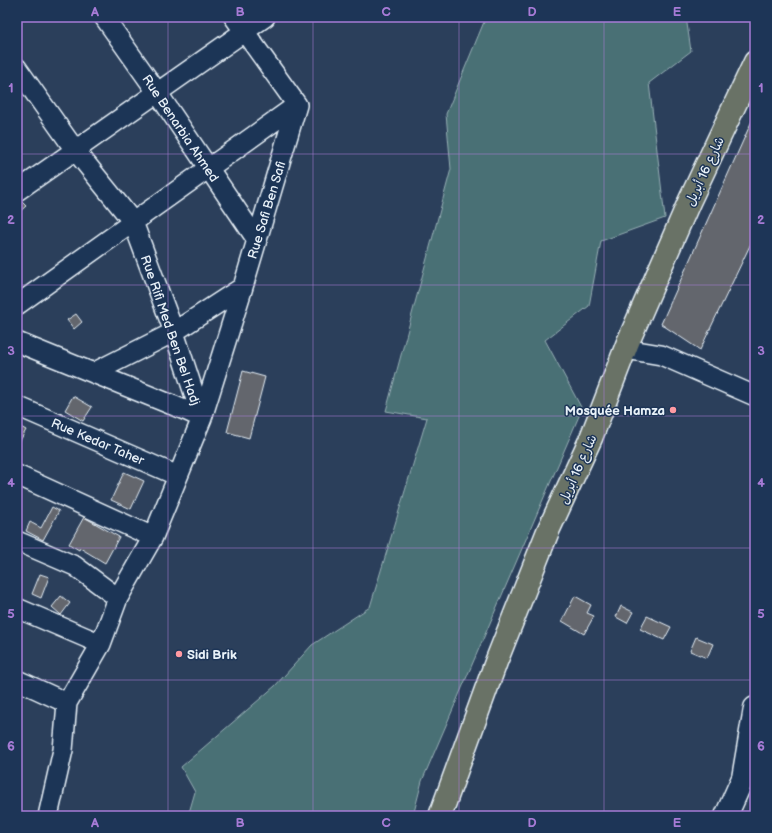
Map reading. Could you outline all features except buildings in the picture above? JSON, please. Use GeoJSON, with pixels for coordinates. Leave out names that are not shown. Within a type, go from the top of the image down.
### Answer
{"type":"FeatureCollection","features":[{"type":"Feature","properties":{"kind":"main road","name":"شارع 16 أبريل"},"geometry":{"type":"LineString","coordinates":[[440,816],[496,662],[548,531],[591,438],[625,349],[689,202],[755,62]]}},
{"type":"Feature","properties":{"kind":"street","name":"Rue Benarbia Ahmed"},"geometry":{"type":"LineString","coordinates":[[104,17],[157,92],[257,240]]}},
{"type":"Feature","properties":{"kind":"street"},"geometry":{"type":"LineString","coordinates":[[18,187],[75,150],[157,92],[239,24],[265,17]]}},
{"type":"Feature","properties":{"kind":"street"},"geometry":{"type":"LineString","coordinates":[[17,305],[298,105],[239,24]]}},
{"type":"Feature","properties":{"kind":"street","name":"Rue Rifi Med Ben Bel Hadj"},"geometry":{"type":"LineString","coordinates":[[17,68],[75,150],[133,222],[174,332],[202,418],[153,537],[118,598],[101,644],[67,703],[63,750],[48,816]]}},
{"type":"Feature","properties":{"kind":"street","name":"Rue Safi Ben Safi"},"geometry":{"type":"LineString","coordinates":[[202,418],[298,105]]}},
{"type":"Feature","properties":{"kind":"street"},"geometry":{"type":"LineString","coordinates":[[93,373],[174,332],[243,287]]}},
{"type":"Feature","properties":{"kind":"street"},"geometry":{"type":"LineString","coordinates":[[17,342],[202,418]]}},
{"type":"Feature","properties":{"kind":"street"},"geometry":{"type":"LineString","coordinates":[[625,349],[661,355],[755,396]]}},
{"type":"Feature","properties":{"kind":"street","name":"Rue Kedar Taher"},"geometry":{"type":"LineString","coordinates":[[17,406],[178,476]]}},
{"type":"Feature","properties":{"kind":"street"},"geometry":{"type":"LineString","coordinates":[[17,475],[153,537]]}},
{"type":"Feature","properties":{"kind":"street"},"geometry":{"type":"LineString","coordinates":[[17,541],[75,566],[118,598]]}},
{"type":"Feature","properties":{"kind":"street"},"geometry":{"type":"LineString","coordinates":[[17,608],[101,644]]}},
{"type":"Feature","properties":{"kind":"street"},"geometry":{"type":"LineString","coordinates":[[17,680],[67,703]]}},
{"type":"Feature","properties":{"kind":"street"},"geometry":{"type":"LineString","coordinates":[[726,816],[743,778],[755,708]]}},
{"type":"Feature","properties":{"kind":"green space"},"geometry":{"type":"Polygon","coordinates":[[[486,17],[686,17],[691,51],[649,83],[665,218],[601,241],[589,306],[545,340],[582,409],[422,781],[413,816],[188,816],[195,792],[181,767],[275,686],[312,645],[370,607],[427,418],[386,411],[451,169],[446,114],[486,17]]]}},
{"type":"Feature","properties":{"kind":"place","name":"Mosquée Hamza"},"geometry":{"type":"Point","coordinates":[673,410]}},
{"type":"Feature","properties":{"kind":"place","name":"Sidi Brik"},"geometry":{"type":"Point","coordinates":[179,654]}}]}
